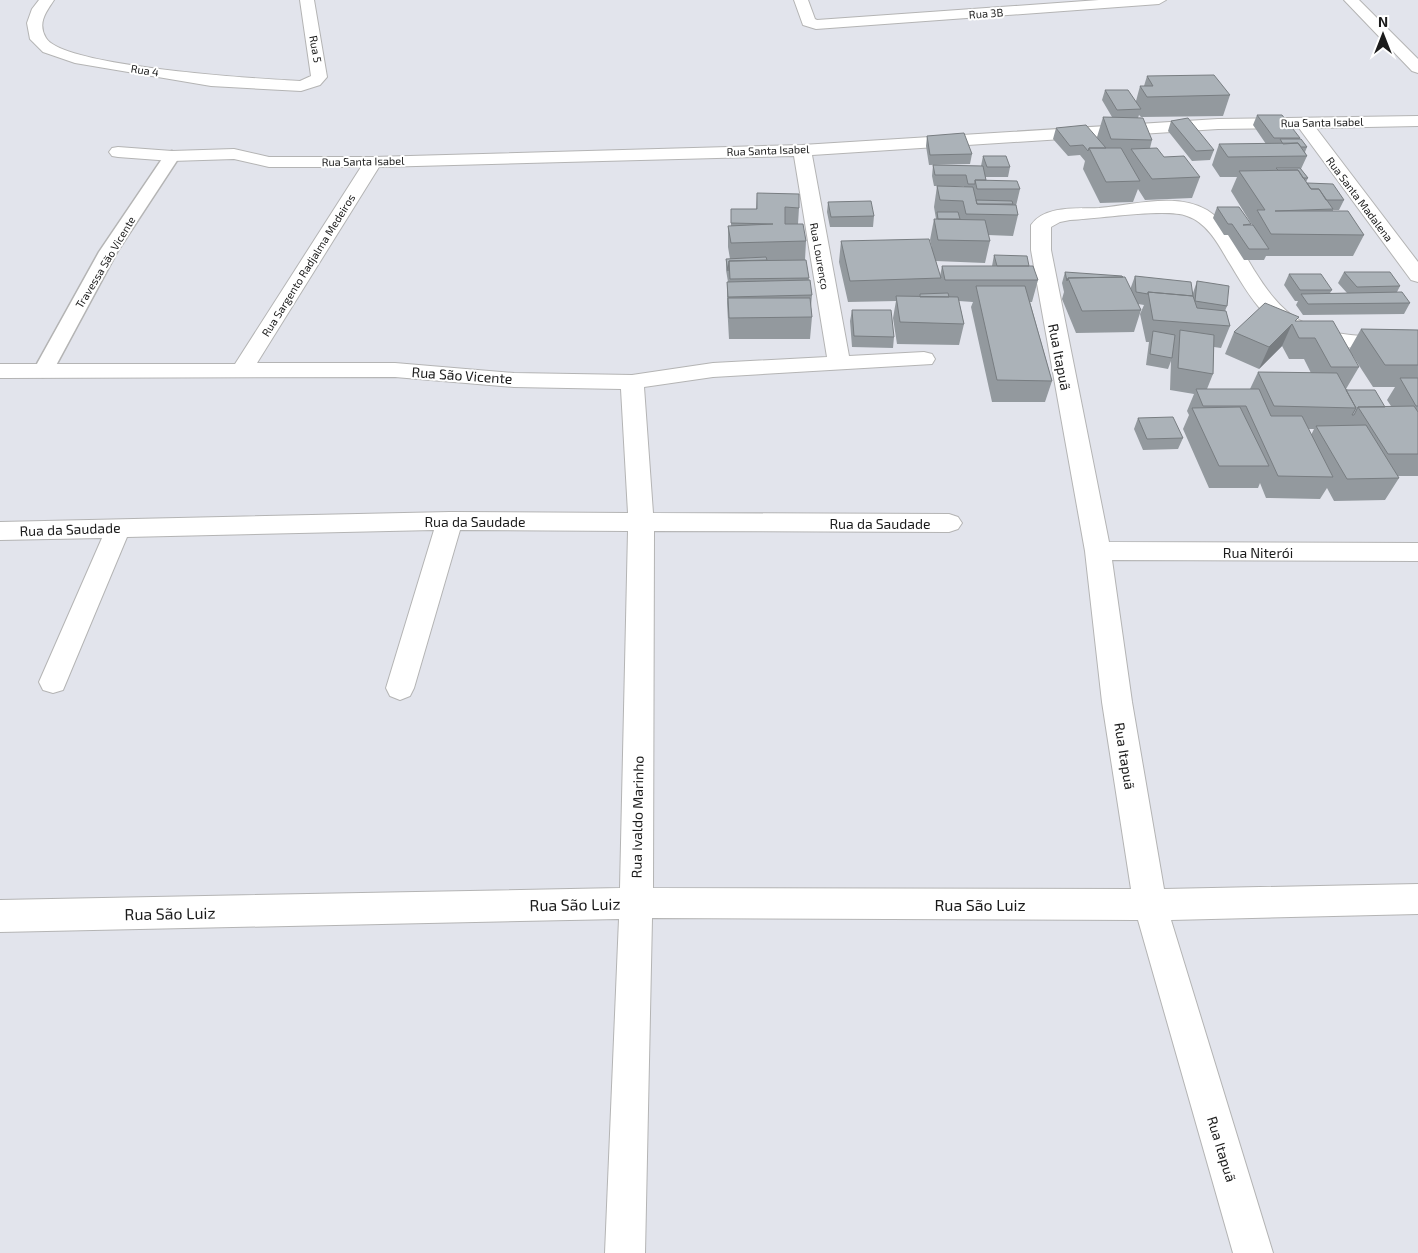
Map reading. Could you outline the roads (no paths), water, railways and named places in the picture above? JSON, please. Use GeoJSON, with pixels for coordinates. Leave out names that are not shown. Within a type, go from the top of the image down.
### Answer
{"type":"FeatureCollection","features":[{"type":"Feature","properties":{"kind":"street","name":"Rua 4"},"geometry":{"type":"LineString","coordinates":[[47,0],[39,9],[34,23],[38,39],[48,49],[81,60],[211,81],[301,86]]}},
{"type":"Feature","properties":{"kind":"street","name":"Rua 5"},"geometry":{"type":"LineString","coordinates":[[301,86],[317,80],[319,71],[307,0]]}},
{"type":"Feature","properties":{"kind":"street","name":"Rua 3B"},"geometry":{"type":"LineString","coordinates":[[801,0],[808,22],[812,24],[1159,0]]}},
{"type":"Feature","properties":{"kind":"street"},"geometry":{"type":"LineString","coordinates":[[1351,0],[1418,68]]}},
{"type":"Feature","properties":{"kind":"street","name":"Rua Santa Isabel"},"geometry":{"type":"LineString","coordinates":[[118,152],[172,156],[234,154],[269,162],[373,162],[802,150],[1218,124],[1418,121]]}},
{"type":"Feature","properties":{"kind":"street","name":"Rua Santa Madalena"},"geometry":{"type":"LineString","coordinates":[[1303,122],[1418,276]]}},
{"type":"Feature","properties":{"kind":"street","name":"Rua Lourenço"},"geometry":{"type":"LineString","coordinates":[[802,150],[839,363]]}},
{"type":"Feature","properties":{"kind":"street","name":"Rua Sargento Radjalma Medeiros"},"geometry":{"type":"LineString","coordinates":[[243,369],[373,162]]}},
{"type":"Feature","properties":{"kind":"street","name":"Rua Itapuã"},"geometry":{"type":"LineString","coordinates":[[1254,1253],[1150,905],[1116,702],[1098,551],[1041,250],[1041,225],[1053,218],[1161,209],[1190,210],[1205,217],[1214,225],[1263,300],[1279,316],[1296,327],[1337,340],[1418,342]]}},
{"type":"Feature","properties":{"kind":"street","name":"Rua São Vicente"},"geometry":{"type":"LineString","coordinates":[[0,371],[395,370],[514,380],[632,382],[713,370],[924,359]]}},
{"type":"Feature","properties":{"kind":"street","name":"Rua Ivaldo Marinho"},"geometry":{"type":"LineString","coordinates":[[625,1253],[636,903],[641,521],[632,382]]}},
{"type":"Feature","properties":{"kind":"street"},"geometry":{"type":"LineString","coordinates":[[400,688],[450,521]]}},
{"type":"Feature","properties":{"kind":"street","name":"Rua da Saudade"},"geometry":{"type":"LineString","coordinates":[[0,531],[450,521],[949,523]]}},
{"type":"Feature","properties":{"kind":"street"},"geometry":{"type":"LineString","coordinates":[[53,682],[119,527]]}},
{"type":"Feature","properties":{"kind":"street","name":"Rua Niterói"},"geometry":{"type":"LineString","coordinates":[[1098,551],[1418,552]]}},
{"type":"Feature","properties":{"kind":"street","name":"Rua São Luiz"},"geometry":{"type":"LineString","coordinates":[[0,916],[636,903],[1150,905],[1418,899]]}},
{"type":"Feature","properties":{"kind":"lane","name":"Travessa São Vicente"},"geometry":{"type":"LineString","coordinates":[[43,371],[108,252],[172,156]]}}]}
